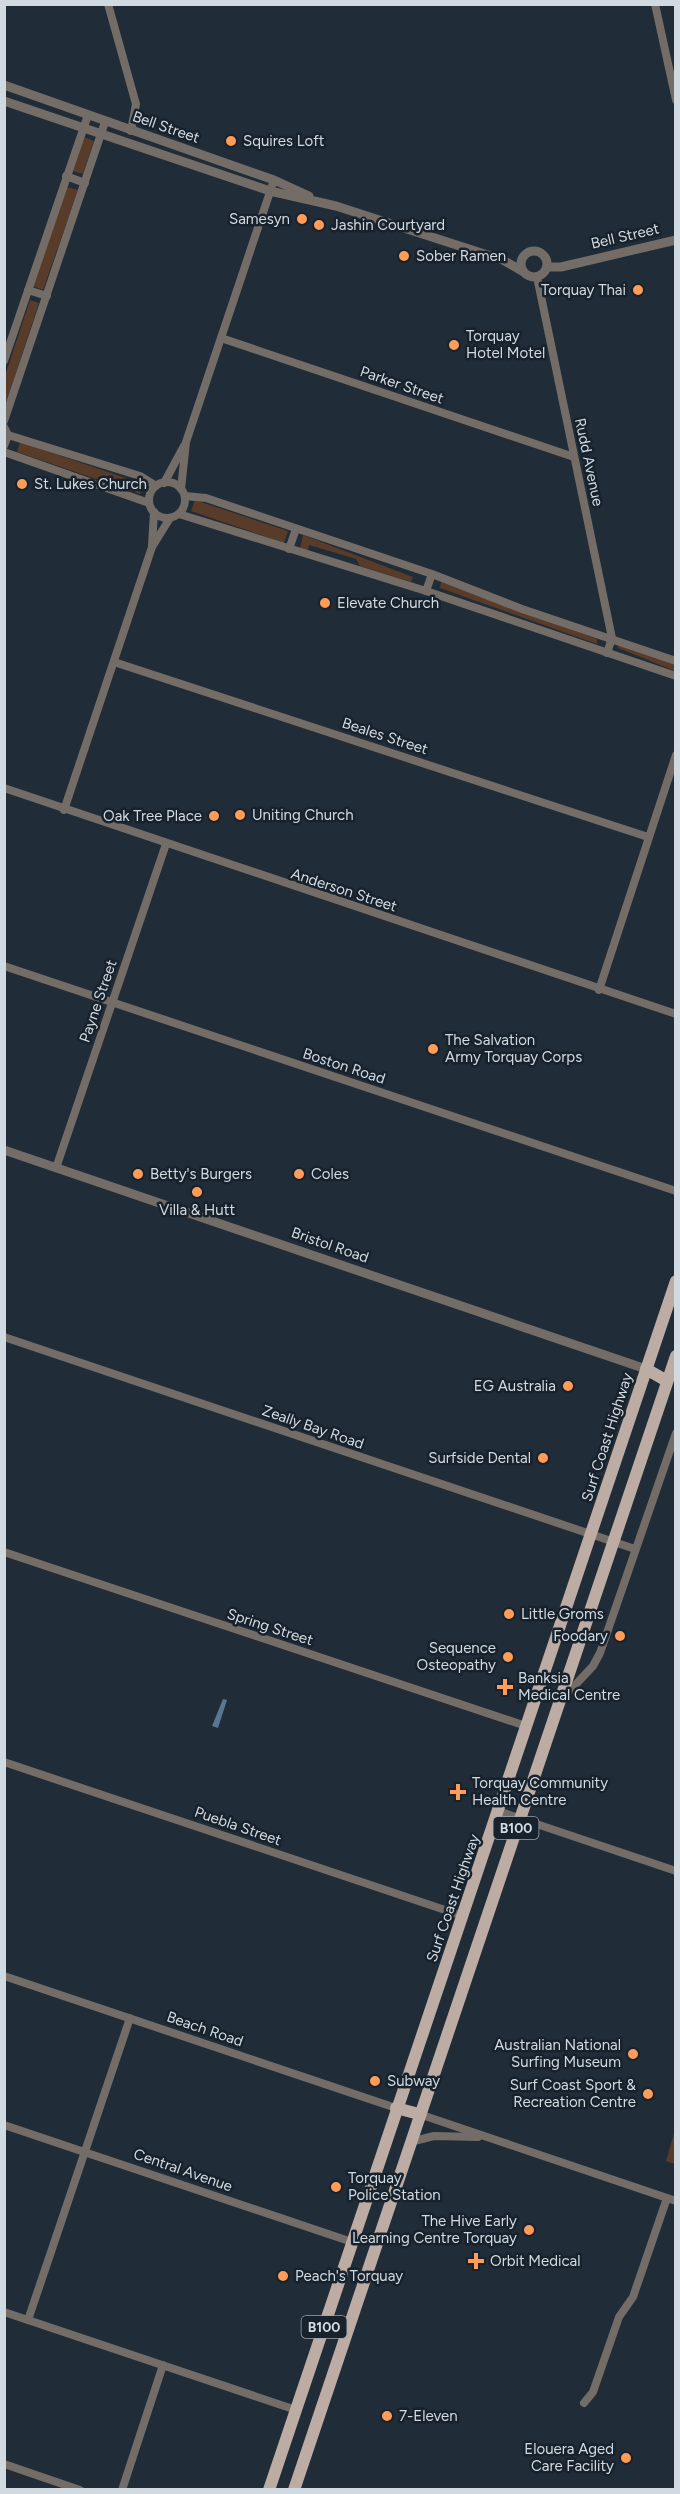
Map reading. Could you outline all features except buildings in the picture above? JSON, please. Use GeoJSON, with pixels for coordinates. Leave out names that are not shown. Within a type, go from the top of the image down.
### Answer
{"type":"FeatureCollection","features":[{"type":"Feature","properties":{"kind":"main road","name":"Surf Coast Highway"},"geometry":{"type":"LineString","coordinates":[[269,2490],[675,1281]]}},
{"type":"Feature","properties":{"kind":"main road","name":"B100"},"geometry":{"type":"LineString","coordinates":[[294,2490],[556,1708],[671,1383],[675,1356]]}},
{"type":"Feature","properties":{"kind":"main road"},"geometry":{"type":"LineString","coordinates":[[646,1370],[671,1383]]}},
{"type":"Feature","properties":{"kind":"main road"},"geometry":{"type":"LineString","coordinates":[[396,2108],[420,2114]]}},
{"type":"Feature","properties":{"kind":"street"},"geometry":{"type":"LineString","coordinates":[[108,4],[136,104],[131,131]]}},
{"type":"Feature","properties":{"kind":"street"},"geometry":{"type":"LineString","coordinates":[[655,4],[675,100]]}},
{"type":"Feature","properties":{"kind":"street","name":"Bell Street"},"geometry":{"type":"LineString","coordinates":[[4,85],[274,180],[316,200]]}},
{"type":"Feature","properties":{"kind":"street","name":"Bell Street"},"geometry":{"type":"LineString","coordinates":[[4,101],[270,190],[316,200],[503,260],[531,277],[537,276]]}},
{"type":"Feature","properties":{"kind":"street"},"geometry":{"type":"LineString","coordinates":[[4,361],[88,115]]}},
{"type":"Feature","properties":{"kind":"street"},"geometry":{"type":"LineString","coordinates":[[4,421],[105,122]]}},
{"type":"Feature","properties":{"kind":"street"},"geometry":{"type":"LineString","coordinates":[[66,176],[85,183]]}},
{"type":"Feature","properties":{"kind":"street"},"geometry":{"type":"LineString","coordinates":[[149,503],[152,491],[160,485],[186,442],[274,180]]}},
{"type":"Feature","properties":{"kind":"street","name":"Bell Street"},"geometry":{"type":"LineString","coordinates":[[547,267],[561,267],[675,240]]}},
{"type":"Feature","properties":{"kind":"street"},"geometry":{"type":"LineString","coordinates":[[503,260],[526,252],[534,251],[543,254],[547,267],[542,275],[537,276]]}},
{"type":"Feature","properties":{"kind":"street"},"geometry":{"type":"LineString","coordinates":[[522,271],[521,260],[526,252]]}},
{"type":"Feature","properties":{"kind":"street","name":"Rudd Avenue"},"geometry":{"type":"LineString","coordinates":[[537,276],[612,638]]}},
{"type":"Feature","properties":{"kind":"street"},"geometry":{"type":"LineString","coordinates":[[28,290],[47,296]]}},
{"type":"Feature","properties":{"kind":"street","name":"Parker Street"},"geometry":{"type":"LineString","coordinates":[[220,338],[574,457]]}},
{"type":"Feature","properties":{"kind":"street"},"geometry":{"type":"LineString","coordinates":[[4,446],[6,431],[140,476],[160,485],[173,483],[183,493],[206,498],[432,574],[522,609],[675,661]]}},
{"type":"Feature","properties":{"kind":"street"},"geometry":{"type":"LineString","coordinates":[[64,810],[152,547],[170,518],[179,514],[184,506],[186,442]]}},
{"type":"Feature","properties":{"kind":"street"},"geometry":{"type":"LineString","coordinates":[[4,452],[149,503],[154,512],[152,547]]}},
{"type":"Feature","properties":{"kind":"street"},"geometry":{"type":"LineString","coordinates":[[154,512],[170,518]]}},
{"type":"Feature","properties":{"kind":"street"},"geometry":{"type":"LineString","coordinates":[[179,514],[426,591],[675,676]]}},
{"type":"Feature","properties":{"kind":"street"},"geometry":{"type":"LineString","coordinates":[[289,549],[296,529]]}},
{"type":"Feature","properties":{"kind":"street"},"geometry":{"type":"LineString","coordinates":[[426,591],[432,574]]}},
{"type":"Feature","properties":{"kind":"street"},"geometry":{"type":"LineString","coordinates":[[607,653],[612,638]]}},
{"type":"Feature","properties":{"kind":"street","name":"Beales Street"},"geometry":{"type":"LineString","coordinates":[[114,662],[648,837]]}},
{"type":"Feature","properties":{"kind":"street"},"geometry":{"type":"LineString","coordinates":[[599,990],[675,755]]}},
{"type":"Feature","properties":{"kind":"street","name":"Anderson Street"},"geometry":{"type":"LineString","coordinates":[[4,788],[675,1014]]}},
{"type":"Feature","properties":{"kind":"street","name":"Payne Street"},"geometry":{"type":"LineString","coordinates":[[56,1168],[166,844]]}},
{"type":"Feature","properties":{"kind":"street","name":"Boston Road"},"geometry":{"type":"LineString","coordinates":[[4,966],[675,1191]]}},
{"type":"Feature","properties":{"kind":"street","name":"Bristol Road"},"geometry":{"type":"LineString","coordinates":[[4,1150],[646,1370]]}},
{"type":"Feature","properties":{"kind":"street","name":"Zeally Bay Road"},"geometry":{"type":"LineString","coordinates":[[4,1337],[635,1549]]}},
{"type":"Feature","properties":{"kind":"street"},"geometry":{"type":"LineString","coordinates":[[556,1708],[593,1666],[600,1653],[675,1433]]}},
{"type":"Feature","properties":{"kind":"street","name":"Spring Street"},"geometry":{"type":"LineString","coordinates":[[4,1552],[526,1726]]}},
{"type":"Feature","properties":{"kind":"street","name":"Puebla Street"},"geometry":{"type":"LineString","coordinates":[[4,1762],[463,1916]]}},
{"type":"Feature","properties":{"kind":"street"},"geometry":{"type":"LineString","coordinates":[[498,1811],[675,1871]]}},
{"type":"Feature","properties":{"kind":"street","name":"Beach Road"},"geometry":{"type":"LineString","coordinates":[[4,1976],[396,2108]]}},
{"type":"Feature","properties":{"kind":"street"},"geometry":{"type":"LineString","coordinates":[[28,2320],[130,2018]]}},
{"type":"Feature","properties":{"kind":"street"},"geometry":{"type":"LineString","coordinates":[[420,2114],[675,2201]]}},
{"type":"Feature","properties":{"kind":"street","name":"Central Avenue"},"geometry":{"type":"LineString","coordinates":[[4,2125],[352,2242]]}},
{"type":"Feature","properties":{"kind":"street"},"geometry":{"type":"LineString","coordinates":[[410,2142],[422,2137],[452,2135],[500,2141]]}},
{"type":"Feature","properties":{"kind":"street"},"geometry":{"type":"LineString","coordinates":[[584,2403],[593,2392],[619,2317],[633,2297],[667,2198]]}},
{"type":"Feature","properties":{"kind":"street"},"geometry":{"type":"LineString","coordinates":[[4,2312],[296,2410]]}},
{"type":"Feature","properties":{"kind":"street"},"geometry":{"type":"LineString","coordinates":[[122,2490],[163,2365]]}},
{"type":"Feature","properties":{"kind":"street"},"geometry":{"type":"LineString","coordinates":[[4,2464],[80,2490]]}},
{"type":"Feature","properties":{"kind":"shaded area"},"geometry":{"type":"Polygon","coordinates":[[[84,137],[94,141],[83,174],[72,171],[84,137]]]}},
{"type":"Feature","properties":{"kind":"shaded area"},"geometry":{"type":"Polygon","coordinates":[[[67,187],[78,190],[43,290],[33,286],[67,187]]]}},
{"type":"Feature","properties":{"kind":"shaded area"},"geometry":{"type":"Polygon","coordinates":[[[30,300],[39,303],[5,406],[5,376],[30,300]]]}},
{"type":"Feature","properties":{"kind":"shaded area"},"geometry":{"type":"Polygon","coordinates":[[[20,442],[143,484],[140,494],[17,452],[20,442]]]}},
{"type":"Feature","properties":{"kind":"shaded area"},"geometry":{"type":"Polygon","coordinates":[[[195,500],[288,531],[284,543],[191,511],[195,500]]]}},
{"type":"Feature","properties":{"kind":"shaded area"},"geometry":{"type":"Polygon","coordinates":[[[303,535],[413,577],[411,582],[360,566],[356,559],[309,545],[308,551],[300,548],[303,535]]]}},
{"type":"Feature","properties":{"kind":"shaded area"},"geometry":{"type":"Polygon","coordinates":[[[441,582],[597,639],[597,644],[440,588],[441,582]]]}},
{"type":"Feature","properties":{"kind":"shaded area"},"geometry":{"type":"Polygon","coordinates":[[[619,644],[675,664],[675,671],[618,648],[619,644]]]}},
{"type":"Feature","properties":{"kind":"shaded area"},"geometry":{"type":"Polygon","coordinates":[[[675,2130],[676,2164],[666,2161],[675,2130]]]}},
{"type":"Feature","properties":{"kind":"water"},"geometry":{"type":"Polygon","coordinates":[[[223,1699],[227,1700],[218,1728],[212,1726],[223,1699]]]}},
{"type":"Feature","properties":{"kind":"place","name":"Squires Loft"},"geometry":{"type":"Point","coordinates":[231,141]}},
{"type":"Feature","properties":{"kind":"place","name":"Samesyn"},"geometry":{"type":"Point","coordinates":[302,219]}},
{"type":"Feature","properties":{"kind":"place","name":"Jashin Courtyard"},"geometry":{"type":"Point","coordinates":[319,225]}},
{"type":"Feature","properties":{"kind":"place","name":"Sober Ramen"},"geometry":{"type":"Point","coordinates":[404,256]}},
{"type":"Feature","properties":{"kind":"place","name":"Torquay Thai"},"geometry":{"type":"Point","coordinates":[638,290]}},
{"type":"Feature","properties":{"kind":"place","name":"Torquay Hotel Motel"},"geometry":{"type":"Point","coordinates":[454,345]}},
{"type":"Feature","properties":{"kind":"place","name":"St. Lukes Church"},"geometry":{"type":"Point","coordinates":[22,484]}},
{"type":"Feature","properties":{"kind":"place","name":"Elevate Church"},"geometry":{"type":"Point","coordinates":[325,603]}},
{"type":"Feature","properties":{"kind":"place","name":"Uniting Church"},"geometry":{"type":"Point","coordinates":[240,815]}},
{"type":"Feature","properties":{"kind":"place","name":"Oak Tree Place"},"geometry":{"type":"Point","coordinates":[214,816]}},
{"type":"Feature","properties":{"kind":"place","name":"The Salvation Army Torquay Corps"},"geometry":{"type":"Point","coordinates":[433,1049]}},
{"type":"Feature","properties":{"kind":"place","name":"Betty's Burgers"},"geometry":{"type":"Point","coordinates":[138,1174]}},
{"type":"Feature","properties":{"kind":"place","name":"Coles"},"geometry":{"type":"Point","coordinates":[299,1174]}},
{"type":"Feature","properties":{"kind":"place","name":"Villa & Hutt"},"geometry":{"type":"Point","coordinates":[197,1192]}},
{"type":"Feature","properties":{"kind":"place","name":"EG Australia"},"geometry":{"type":"Point","coordinates":[568,1386]}},
{"type":"Feature","properties":{"kind":"place","name":"Surfside Dental"},"geometry":{"type":"Point","coordinates":[543,1458]}},
{"type":"Feature","properties":{"kind":"place","name":"Little Groms"},"geometry":{"type":"Point","coordinates":[509,1614]}},
{"type":"Feature","properties":{"kind":"place","name":"Foodary"},"geometry":{"type":"Point","coordinates":[620,1636]}},
{"type":"Feature","properties":{"kind":"place","name":"Sequence Osteopathy"},"geometry":{"type":"Point","coordinates":[508,1657]}},
{"type":"Feature","properties":{"kind":"place","name":"Banksia Medical Centre"},"geometry":{"type":"Point","coordinates":[505,1687]}},
{"type":"Feature","properties":{"kind":"place","name":"Torquay Community Health Centre"},"geometry":{"type":"Point","coordinates":[458,1792]}},
{"type":"Feature","properties":{"kind":"place","name":"Australian National Surfing Museum"},"geometry":{"type":"Point","coordinates":[633,2054]}},
{"type":"Feature","properties":{"kind":"place","name":"Subway"},"geometry":{"type":"Point","coordinates":[375,2081]}},
{"type":"Feature","properties":{"kind":"place","name":"Surf Coast Sport & Recreation Centre"},"geometry":{"type":"Point","coordinates":[648,2094]}},
{"type":"Feature","properties":{"kind":"place","name":"Torquay Police Station"},"geometry":{"type":"Point","coordinates":[336,2187]}},
{"type":"Feature","properties":{"kind":"place","name":"The Hive Early Learning Centre Torquay"},"geometry":{"type":"Point","coordinates":[529,2230]}},
{"type":"Feature","properties":{"kind":"place","name":"Orbit Medical"},"geometry":{"type":"Point","coordinates":[476,2261]}},
{"type":"Feature","properties":{"kind":"place","name":"Peach's Torquay"},"geometry":{"type":"Point","coordinates":[283,2276]}},
{"type":"Feature","properties":{"kind":"place","name":"7-Eleven"},"geometry":{"type":"Point","coordinates":[387,2416]}},
{"type":"Feature","properties":{"kind":"place","name":"Elouera Aged Care Facility"},"geometry":{"type":"Point","coordinates":[626,2458]}}]}
